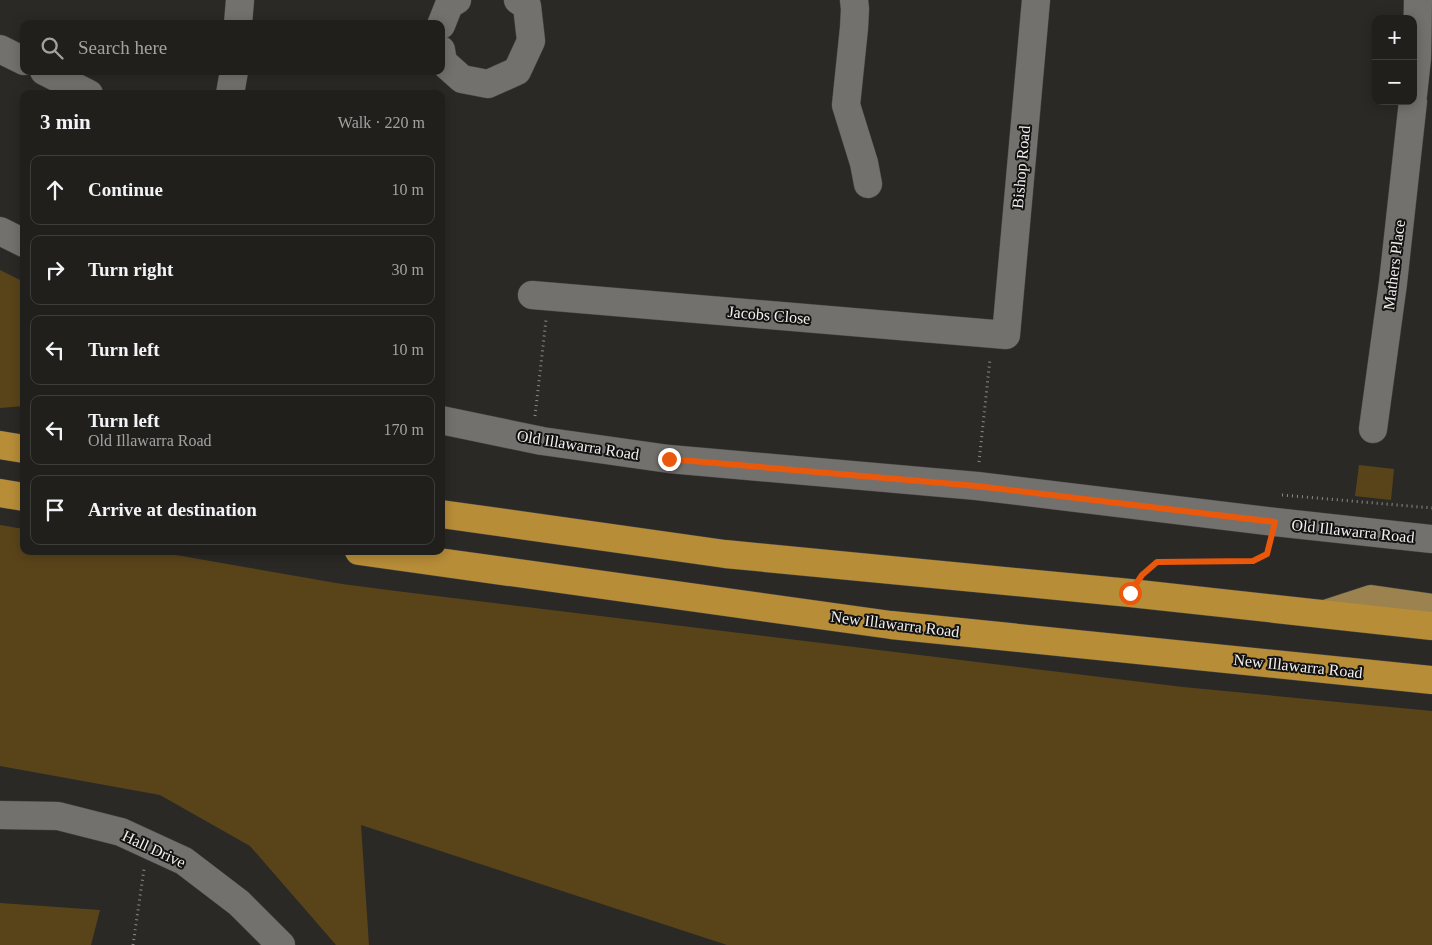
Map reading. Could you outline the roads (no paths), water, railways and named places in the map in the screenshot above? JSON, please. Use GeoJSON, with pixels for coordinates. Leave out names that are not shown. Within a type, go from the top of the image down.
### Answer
{"type":"FeatureCollection","features":[{"type":"Feature","properties":{"kind":"highway"},"geometry":{"type":"LineString","coordinates":[[0,445],[20,448]]}},
{"type":"Feature","properties":{"kind":"highway"},"geometry":{"type":"LineString","coordinates":[[0,493],[20,496]]}},
{"type":"Feature","properties":{"kind":"highway"},"geometry":{"type":"LineString","coordinates":[[445,515],[725,554],[1130,593],[1432,626]]}},
{"type":"Feature","properties":{"kind":"highway","name":"New Illawarra Road"},"geometry":{"type":"LineString","coordinates":[[389,555],[891,624],[1432,680]]}},
{"type":"Feature","properties":{"kind":"main road"},"geometry":{"type":"LineString","coordinates":[[1325,614],[1371,599],[1432,608]]}},
{"type":"Feature","properties":{"kind":"street"},"geometry":{"type":"LineString","coordinates":[[238,20],[240,0]]}},
{"type":"Feature","properties":{"kind":"street"},"geometry":{"type":"LineString","coordinates":[[443,20],[449,6],[457,0]]}},
{"type":"Feature","properties":{"kind":"street"},"geometry":{"type":"LineString","coordinates":[[854,0],[854,28],[846,105],[864,163],[868,184]]}},
{"type":"Feature","properties":{"kind":"street","name":"Bishop Road"},"geometry":{"type":"LineString","coordinates":[[999,334],[1036,0]]}},
{"type":"Feature","properties":{"kind":"street"},"geometry":{"type":"LineString","coordinates":[[1417,60],[1418,0]]}},
{"type":"Feature","properties":{"kind":"street"},"geometry":{"type":"LineString","coordinates":[[445,64],[462,79],[488,84],[517,71],[531,41],[528,2]]}},
{"type":"Feature","properties":{"kind":"street"},"geometry":{"type":"LineString","coordinates":[[0,49],[20,59]]}},
{"type":"Feature","properties":{"kind":"street"},"geometry":{"type":"LineString","coordinates":[[52,75],[81,90]]}},
{"type":"Feature","properties":{"kind":"street"},"geometry":{"type":"LineString","coordinates":[[231,90],[233,75]]}},
{"type":"Feature","properties":{"kind":"street","name":"Mathers Place"},"geometry":{"type":"LineString","coordinates":[[1373,429],[1393,283],[1413,105]]}},
{"type":"Feature","properties":{"kind":"street"},"geometry":{"type":"LineString","coordinates":[[0,231],[20,241]]}},
{"type":"Feature","properties":{"kind":"street","name":"Jacobs Close"},"geometry":{"type":"LineString","coordinates":[[540,295],[999,334]]}},
{"type":"Feature","properties":{"kind":"street","name":"Old Illawarra Road"},"geometry":{"type":"LineString","coordinates":[[445,421],[542,441],[669,459],[977,486],[1432,539]]}},
{"type":"Feature","properties":{"kind":"street","name":"Hall Drive"},"geometry":{"type":"LineString","coordinates":[[0,815],[58,816],[121,832],[148,844],[184,861],[239,903],[281,945]]}}]}
